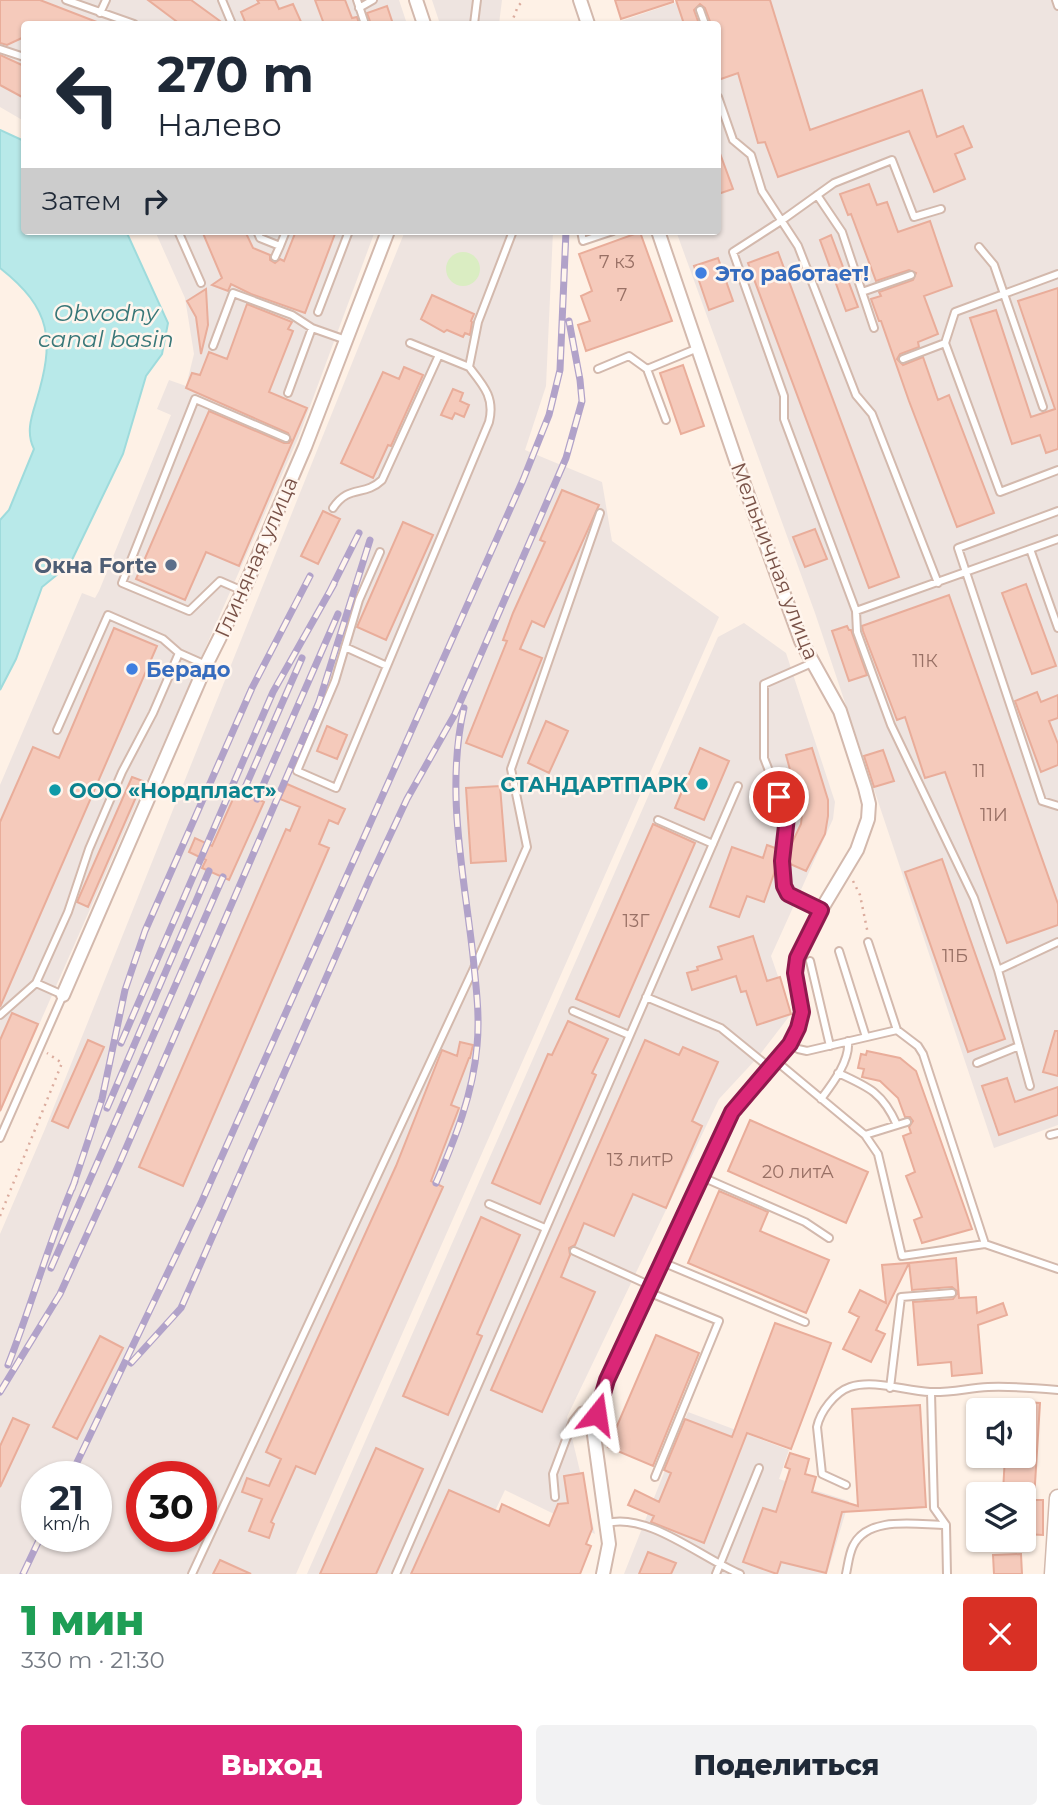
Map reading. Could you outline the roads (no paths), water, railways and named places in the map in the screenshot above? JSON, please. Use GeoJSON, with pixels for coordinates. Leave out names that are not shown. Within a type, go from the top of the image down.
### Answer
{"type":"FeatureCollection","features":[{"type":"Feature","properties":{"kind":"street"},"geometry":{"type":"LineString","coordinates":[[416,0],[423,21]]}},
{"type":"Feature","properties":{"kind":"street"},"geometry":{"type":"LineString","coordinates":[[580,0],[584,21]]}},
{"type":"Feature","properties":{"kind":"street","name":"Глиняная улица"},"geometry":{"type":"LineString","coordinates":[[63,995],[206,665],[243,591],[304,447],[386,235]]}},
{"type":"Feature","properties":{"kind":"street","name":"Мельничная улица"},"geometry":{"type":"LineString","coordinates":[[603,1574],[609,1544],[594,1435],[607,1380],[732,1112],[790,1044],[798,1028],[802,1012],[795,973],[797,958],[865,834],[869,804],[840,711],[801,641],[659,235]]}},
{"type":"Feature","properties":{"kind":"street"},"geometry":{"type":"LineString","coordinates":[[1053,1574],[1058,1498]]}},
{"type":"Feature","properties":{"kind":"lane"},"geometry":{"type":"LineString","coordinates":[[66,0],[125,21]]}},
{"type":"Feature","properties":{"kind":"lane"},"geometry":{"type":"LineString","coordinates":[[100,13],[106,0]]}},
{"type":"Feature","properties":{"kind":"lane"},"geometry":{"type":"LineString","coordinates":[[222,0],[231,21]]}},
{"type":"Feature","properties":{"kind":"lane"},"geometry":{"type":"LineString","coordinates":[[357,0],[364,21]]}},
{"type":"Feature","properties":{"kind":"lane"},"geometry":{"type":"LineString","coordinates":[[359,8],[373,0]]}},
{"type":"Feature","properties":{"kind":"lane"},"geometry":{"type":"LineString","coordinates":[[474,21],[477,0]]}},
{"type":"Feature","properties":{"kind":"lane"},"geometry":{"type":"LineString","coordinates":[[1056,0],[1058,6]]}},
{"type":"Feature","properties":{"kind":"lane"},"geometry":{"type":"LineString","coordinates":[[700,10],[704,21]]}},
{"type":"Feature","properties":{"kind":"lane"},"geometry":{"type":"LineString","coordinates":[[0,49],[21,56]]}},
{"type":"Feature","properties":{"kind":"lane"},"geometry":{"type":"LineString","coordinates":[[721,105],[733,139],[751,155],[762,191],[798,246],[856,395],[872,414],[938,583]]}},
{"type":"Feature","properties":{"kind":"lane"},"geometry":{"type":"LineString","coordinates":[[941,209],[914,217],[892,160],[834,183],[733,252],[783,396],[784,419],[856,611],[857,632],[891,725],[974,898],[998,970],[1030,1086]]}},
{"type":"Feature","properties":{"kind":"lane"},"geometry":{"type":"LineString","coordinates":[[817,195],[842,232],[874,328]]}},
{"type":"Feature","properties":{"kind":"lane"},"geometry":{"type":"LineString","coordinates":[[180,235],[201,284]]}},
{"type":"Feature","properties":{"kind":"lane"},"geometry":{"type":"LineString","coordinates":[[259,235],[280,246]]}},
{"type":"Feature","properties":{"kind":"lane"},"geometry":{"type":"LineString","coordinates":[[275,257],[284,235]]}},
{"type":"Feature","properties":{"kind":"lane"},"geometry":{"type":"LineString","coordinates":[[318,312],[347,235]]}},
{"type":"Feature","properties":{"kind":"lane"},"geometry":{"type":"LineString","coordinates":[[469,367],[478,322],[511,235]]}},
{"type":"Feature","properties":{"kind":"lane"},"geometry":{"type":"LineString","coordinates":[[582,235],[583,241],[601,235]]}},
{"type":"Feature","properties":{"kind":"lane"},"geometry":{"type":"LineString","coordinates":[[979,247],[994,265],[1043,407]]}},
{"type":"Feature","properties":{"kind":"lane"},"geometry":{"type":"LineString","coordinates":[[1058,274],[956,312],[944,342],[1000,492],[1058,470]]}},
{"type":"Feature","properties":{"kind":"lane"},"geometry":{"type":"LineString","coordinates":[[862,292],[911,275]]}},
{"type":"Feature","properties":{"kind":"lane"},"geometry":{"type":"LineString","coordinates":[[213,346],[233,293],[292,315],[312,328],[345,340]]}},
{"type":"Feature","properties":{"kind":"lane"},"geometry":{"type":"LineString","coordinates":[[288,393],[312,328]]}},
{"type":"Feature","properties":{"kind":"lane"},"geometry":{"type":"LineString","coordinates":[[904,359],[944,342]]}},
{"type":"Feature","properties":{"kind":"lane"},"geometry":{"type":"LineString","coordinates":[[380,552],[359,600],[335,681],[297,771],[337,788],[489,422],[492,409],[490,396],[469,367],[410,343]]}},
{"type":"Feature","properties":{"kind":"lane"},"geometry":{"type":"LineString","coordinates":[[647,369],[698,348]]}},
{"type":"Feature","properties":{"kind":"lane"},"geometry":{"type":"LineString","coordinates":[[332,508],[339,498],[348,492],[375,487],[382,480],[439,355]]}},
{"type":"Feature","properties":{"kind":"lane"},"geometry":{"type":"LineString","coordinates":[[598,369],[629,356],[647,369],[666,420]]}},
{"type":"Feature","properties":{"kind":"lane"},"geometry":{"type":"LineString","coordinates":[[243,591],[220,582],[189,611],[122,583],[195,399],[286,438]]}},
{"type":"Feature","properties":{"kind":"lane"},"geometry":{"type":"LineString","coordinates":[[1058,511],[958,548],[1042,801],[1058,806]]}},
{"type":"Feature","properties":{"kind":"lane"},"geometry":{"type":"LineString","coordinates":[[192,1574],[474,968],[527,847],[511,769],[600,513]]}},
{"type":"Feature","properties":{"kind":"lane"},"geometry":{"type":"LineString","coordinates":[[856,611],[1058,539]]}},
{"type":"Feature","properties":{"kind":"lane"},"geometry":{"type":"LineString","coordinates":[[1030,550],[1058,628]]}},
{"type":"Feature","properties":{"kind":"lane"},"geometry":{"type":"LineString","coordinates":[[57,730],[108,615],[163,639],[179,653],[206,665]]}},
{"type":"Feature","properties":{"kind":"lane"},"geometry":{"type":"LineString","coordinates":[[345,647],[387,666]]}},
{"type":"Feature","properties":{"kind":"lane"},"geometry":{"type":"LineString","coordinates":[[0,1015],[36,983],[68,912],[89,849],[179,653]]}},
{"type":"Feature","properties":{"kind":"lane"},"geometry":{"type":"LineString","coordinates":[[812,663],[764,684],[764,758],[787,817],[782,861],[784,886],[788,894],[821,910]]}},
{"type":"Feature","properties":{"kind":"lane"},"geometry":{"type":"LineString","coordinates":[[396,1574],[738,786]]}},
{"type":"Feature","properties":{"kind":"lane"},"geometry":{"type":"LineString","coordinates":[[658,820],[713,844]]}},
{"type":"Feature","properties":{"kind":"lane"},"geometry":{"type":"LineString","coordinates":[[868,942],[897,1030],[918,1046],[923,1054],[985,1244]]}},
{"type":"Feature","properties":{"kind":"lane"},"geometry":{"type":"LineString","coordinates":[[998,970],[1058,943]]}},
{"type":"Feature","properties":{"kind":"lane"},"geometry":{"type":"LineString","coordinates":[[839,951],[866,1037]]}},
{"type":"Feature","properties":{"kind":"lane"},"geometry":{"type":"LineString","coordinates":[[810,961],[830,1046]]}},
{"type":"Feature","properties":{"kind":"lane"},"geometry":{"type":"LineString","coordinates":[[0,1138],[63,995],[36,983]]}},
{"type":"Feature","properties":{"kind":"lane"},"geometry":{"type":"LineString","coordinates":[[646,997],[722,1028],[821,1098],[865,1135],[878,1154],[902,1256],[985,1244],[1058,1269]]}},
{"type":"Feature","properties":{"kind":"lane"},"geometry":{"type":"LineString","coordinates":[[573,1011],[629,1035]]}},
{"type":"Feature","properties":{"kind":"lane"},"geometry":{"type":"LineString","coordinates":[[790,1044],[807,1051],[897,1030]]}},
{"type":"Feature","properties":{"kind":"lane"},"geometry":{"type":"LineString","coordinates":[[821,1098],[838,1073],[848,1051],[848,1041]]}},
{"type":"Feature","properties":{"kind":"lane"},"geometry":{"type":"LineString","coordinates":[[977,1063],[1019,1046]]}},
{"type":"Feature","properties":{"kind":"lane"},"geometry":{"type":"LineString","coordinates":[[838,1073],[868,1087],[888,1105],[897,1125]]}},
{"type":"Feature","properties":{"kind":"lane"},"geometry":{"type":"LineString","coordinates":[[933,1113],[941,1111]]}},
{"type":"Feature","properties":{"kind":"lane"},"geometry":{"type":"LineString","coordinates":[[865,1135],[907,1122]]}},
{"type":"Feature","properties":{"kind":"lane"},"geometry":{"type":"LineString","coordinates":[[1050,1135],[1058,1133]]}},
{"type":"Feature","properties":{"kind":"lane"},"geometry":{"type":"LineString","coordinates":[[702,1177],[805,1222],[829,1238]]}},
{"type":"Feature","properties":{"kind":"lane"},"geometry":{"type":"LineString","coordinates":[[489,1204],[545,1228]]}},
{"type":"Feature","properties":{"kind":"lane"},"geometry":{"type":"LineString","coordinates":[[574,1251],[719,1321],[655,1477]]}},
{"type":"Feature","properties":{"kind":"lane"},"geometry":{"type":"LineString","coordinates":[[662,1262],[805,1322]]}},
{"type":"Feature","properties":{"kind":"lane"},"geometry":{"type":"LineString","coordinates":[[890,1388],[901,1297],[952,1293]]}},
{"type":"Feature","properties":{"kind":"lane"},"geometry":{"type":"LineString","coordinates":[[846,1485],[822,1474],[818,1419],[841,1392],[851,1387],[863,1385],[931,1393],[988,1387],[1033,1387],[1058,1391]]}},
{"type":"Feature","properties":{"kind":"lane"},"geometry":{"type":"LineString","coordinates":[[931,1393],[934,1508],[946,1525],[947,1574]]}},
{"type":"Feature","properties":{"kind":"lane"},"geometry":{"type":"LineString","coordinates":[[555,1497],[554,1474],[573,1421],[581,1411],[599,1407]]}},
{"type":"Feature","properties":{"kind":"lane"},"geometry":{"type":"LineString","coordinates":[[716,1574],[759,1468]]}},
{"type":"Feature","properties":{"kind":"lane"},"geometry":{"type":"LineString","coordinates":[[607,1523],[628,1520],[664,1534],[740,1574]]}},
{"type":"Feature","properties":{"kind":"lane"},"geometry":{"type":"LineString","coordinates":[[846,1574],[852,1548],[860,1535],[872,1528],[886,1525],[946,1525]]}},
{"type":"Feature","properties":{"kind":"water","name":"Obvodny canal basin"},"geometry":{"type":"Polygon","coordinates":[[[0,130],[21,140],[21,235],[128,235],[168,323],[162,354],[146,376],[123,454],[70,564],[42,587],[16,659],[0,690],[0,520],[9,510],[34,449],[30,426],[46,361],[47,343],[39,312],[17,283],[0,268],[0,130]]]}},
{"type":"Feature","properties":{"kind":"railway"},"geometry":{"type":"LineString","coordinates":[[78,1461],[202,1201],[523,480],[549,415],[560,370],[566,235]]}},
{"type":"Feature","properties":{"kind":"railway"},"geometry":{"type":"LineString","coordinates":[[131,1363],[181,1308],[370,878],[407,799],[455,714],[566,458],[582,401],[569,321]]}},
{"type":"Feature","properties":{"kind":"railway"},"geometry":{"type":"LineString","coordinates":[[329,593],[359,533]]}},
{"type":"Feature","properties":{"kind":"railway"},"geometry":{"type":"LineString","coordinates":[[0,1392],[60,1294],[120,1162],[319,702],[370,540]]}},
{"type":"Feature","properties":{"kind":"railway"},"geometry":{"type":"LineString","coordinates":[[72,1189],[102,1099],[125,990],[145,931],[252,688],[310,576]]}},
{"type":"Feature","properties":{"kind":"railway"},"geometry":{"type":"LineString","coordinates":[[121,1043],[273,692],[334,584]]}},
{"type":"Feature","properties":{"kind":"railway"},"geometry":{"type":"LineString","coordinates":[[257,799],[338,614]]}},
{"type":"Feature","properties":{"kind":"railway"},"geometry":{"type":"LineString","coordinates":[[243,792],[302,658]]}},
{"type":"Feature","properties":{"kind":"railway"},"geometry":{"type":"LineString","coordinates":[[436,1183],[467,1099],[478,1035],[473,956],[456,801],[456,770],[464,708]]}},
{"type":"Feature","properties":{"kind":"railway"},"geometry":{"type":"LineString","coordinates":[[107,1108],[209,871]]}},
{"type":"Feature","properties":{"kind":"railway"},"geometry":{"type":"LineString","coordinates":[[51,1268],[223,877]]}},
{"type":"Feature","properties":{"kind":"railway"},"geometry":{"type":"LineString","coordinates":[[8,1365],[75,1181]]}},
{"type":"Feature","properties":{"kind":"railway"},"geometry":{"type":"LineString","coordinates":[[23,1574],[33,1552]]}},
{"type":"Feature","properties":{"kind":"place","name":"Это работает!"},"geometry":{"type":"Point","coordinates":[701,273]}},
{"type":"Feature","properties":{"kind":"place","name":"Окна Forte"},"geometry":{"type":"Point","coordinates":[171,565]}},
{"type":"Feature","properties":{"kind":"place","name":"Берадо"},"geometry":{"type":"Point","coordinates":[132,669]}},
{"type":"Feature","properties":{"kind":"place","name":"СТАНДАРТПАРК"},"geometry":{"type":"Point","coordinates":[702,784]}},
{"type":"Feature","properties":{"kind":"place","name":"ООО «Нордпласт»"},"geometry":{"type":"Point","coordinates":[55,790]}}]}
